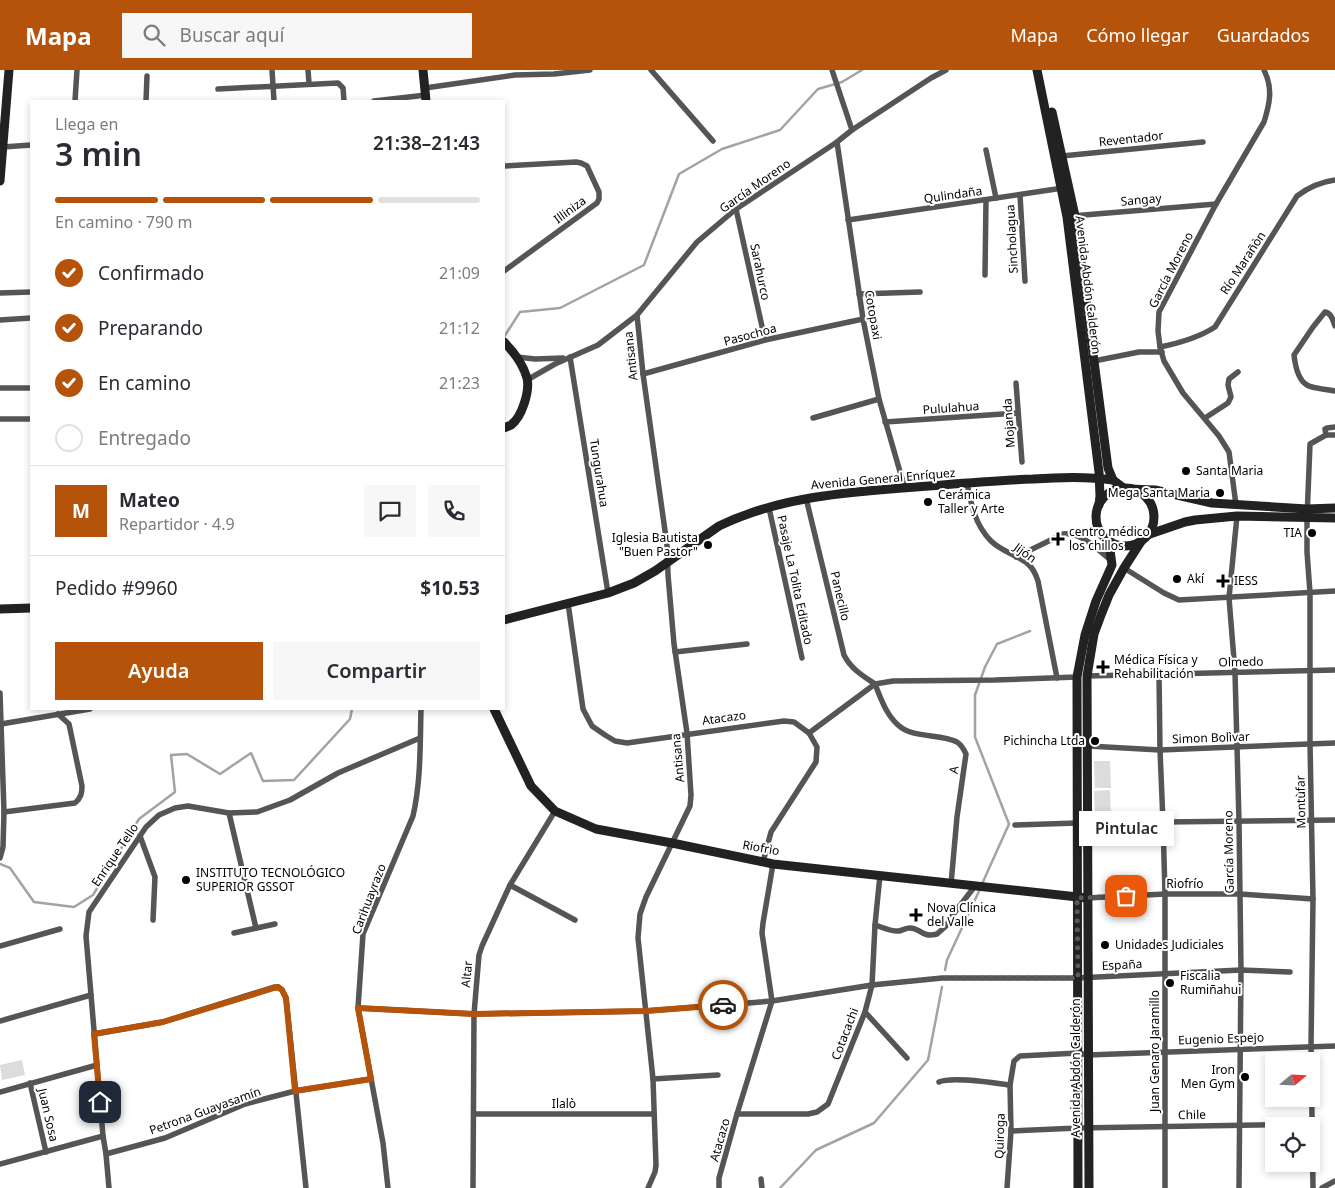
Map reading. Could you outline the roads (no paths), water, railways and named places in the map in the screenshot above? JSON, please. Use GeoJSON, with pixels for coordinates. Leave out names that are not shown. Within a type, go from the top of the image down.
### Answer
{"type":"FeatureCollection","features":[{"type":"Feature","properties":{"kind":"main road"},"geometry":{"type":"LineString","coordinates":[[0,181],[9,70]]}},
{"type":"Feature","properties":{"kind":"main road"},"geometry":{"type":"LineString","coordinates":[[423,70],[426,95]]}},
{"type":"Feature","properties":{"kind":"main road","name":"Avenida Abdón Calderón"},"geometry":{"type":"LineString","coordinates":[[1037,70],[1071,216],[1094,361],[1108,468],[1113,480]]}},
{"type":"Feature","properties":{"kind":"main road","name":"Avenida Abdón Calderón"},"geometry":{"type":"LineString","coordinates":[[1042,70],[1062,156],[1065,188]]}},
{"type":"Feature","properties":{"kind":"main road","name":"Avenida Abdón Calderón"},"geometry":{"type":"LineString","coordinates":[[1071,216],[1099,479],[1099,501]]}},
{"type":"Feature","properties":{"kind":"main road"},"geometry":{"type":"LineString","coordinates":[[505,343],[515,354],[527,380],[526,399],[521,413],[512,424],[505,428]]}},
{"type":"Feature","properties":{"kind":"main road","name":"Avenida General Enríquez"},"geometry":{"type":"LineString","coordinates":[[505,620],[608,592],[634,583],[655,571],[719,526],[769,508],[806,498],[842,493],[1064,477],[1113,480]]}},
{"type":"Feature","properties":{"kind":"main road"},"geometry":{"type":"LineString","coordinates":[[1082,478],[1092,485],[1099,501],[1096,519],[1100,532],[1111,543],[1119,546],[1135,544],[1185,522],[1237,516],[1307,514],[1335,508]]}},
{"type":"Feature","properties":{"kind":"main road"},"geometry":{"type":"LineString","coordinates":[[1113,480],[1127,489],[1142,494],[1150,504],[1153,524],[1145,538]]}},
{"type":"Feature","properties":{"kind":"main road"},"geometry":{"type":"LineString","coordinates":[[1099,501],[1109,493],[1117,490],[1155,490],[1203,502],[1335,518]]}},
{"type":"Feature","properties":{"kind":"main road"},"geometry":{"type":"LineString","coordinates":[[1105,538],[1113,561]]}},
{"type":"Feature","properties":{"kind":"main road","name":"Avenida Abdón Calderón"},"geometry":{"type":"LineString","coordinates":[[1089,1188],[1087,676],[1094,634],[1109,595],[1124,568],[1145,538]]}},
{"type":"Feature","properties":{"kind":"main road","name":"Avenida Abdón Calderón"},"geometry":{"type":"LineString","coordinates":[[1078,1188],[1077,677],[1085,635],[1096,601],[1113,561]]}},
{"type":"Feature","properties":{"kind":"main road"},"geometry":{"type":"LineString","coordinates":[[0,609],[30,608]]}},
{"type":"Feature","properties":{"kind":"main road","name":"Riofrìo"},"geometry":{"type":"LineString","coordinates":[[494,710],[531,786],[556,811],[596,829],[773,864],[1087,898]]}},
{"type":"Feature","properties":{"kind":"street"},"geometry":{"type":"LineString","coordinates":[[75,100],[77,70]]}},
{"type":"Feature","properties":{"kind":"street"},"geometry":{"type":"LineString","coordinates":[[272,70],[274,100]]}},
{"type":"Feature","properties":{"kind":"street"},"geometry":{"type":"LineString","coordinates":[[308,70],[309,83]]}},
{"type":"Feature","properties":{"kind":"street"},"geometry":{"type":"LineString","coordinates":[[383,100],[426,95],[515,75],[590,70]]}},
{"type":"Feature","properties":{"kind":"street"},"geometry":{"type":"LineString","coordinates":[[652,70],[713,141]]}},
{"type":"Feature","properties":{"kind":"street"},"geometry":{"type":"LineString","coordinates":[[832,70],[852,130]]}},
{"type":"Feature","properties":{"kind":"street","name":"García Moreno"},"geometry":{"type":"LineString","coordinates":[[527,380],[570,357],[598,345],[637,315],[697,242],[736,209],[852,130],[946,70]]}},
{"type":"Feature","properties":{"kind":"street","name":"García Moreno"},"geometry":{"type":"LineString","coordinates":[[1236,505],[1230,452],[1205,418],[1183,393],[1164,361],[1158,322],[1159,312],[1216,204],[1264,122],[1268,109],[1270,90],[1264,70]]}},
{"type":"Feature","properties":{"kind":"street"},"geometry":{"type":"LineString","coordinates":[[146,100],[147,76]]}},
{"type":"Feature","properties":{"kind":"street"},"geometry":{"type":"LineString","coordinates":[[218,89],[338,83],[343,88],[344,100]]}},
{"type":"Feature","properties":{"kind":"street","name":"Cotopaxi"},"geometry":{"type":"LineString","coordinates":[[837,142],[862,319],[879,399],[906,488]]}},
{"type":"Feature","properties":{"kind":"street","name":"Reventador"},"geometry":{"type":"LineString","coordinates":[[1062,156],[1203,142]]}},
{"type":"Feature","properties":{"kind":"street"},"geometry":{"type":"LineString","coordinates":[[3,146],[30,145]]}},
{"type":"Feature","properties":{"kind":"street"},"geometry":{"type":"LineString","coordinates":[[986,150],[996,198]]}},
{"type":"Feature","properties":{"kind":"street","name":"Illiniza"},"geometry":{"type":"LineString","coordinates":[[505,166],[581,163],[587,166],[599,199],[597,203],[505,270]]}},
{"type":"Feature","properties":{"kind":"street","name":"Río Marañòn"},"geometry":{"type":"LineString","coordinates":[[1094,361],[1139,352],[1161,350],[1203,335],[1215,327],[1297,196],[1310,187],[1335,180]]}},
{"type":"Feature","properties":{"kind":"street","name":"Qulindaña"},"geometry":{"type":"LineString","coordinates":[[848,220],[1065,188]]}},
{"type":"Feature","properties":{"kind":"street","name":"Sincholagua"},"geometry":{"type":"LineString","coordinates":[[1020,195],[1025,281]]}},
{"type":"Feature","properties":{"kind":"street"},"geometry":{"type":"LineString","coordinates":[[985,275],[986,200]]}},
{"type":"Feature","properties":{"kind":"street","name":"Sangay"},"geometry":{"type":"LineString","coordinates":[[1071,216],[1216,204]]}},
{"type":"Feature","properties":{"kind":"street","name":"Sarahurco"},"geometry":{"type":"LineString","coordinates":[[736,209],[765,340]]}},
{"type":"Feature","properties":{"kind":"street"},"geometry":{"type":"LineString","coordinates":[[0,293],[30,292]]}},
{"type":"Feature","properties":{"kind":"street"},"geometry":{"type":"LineString","coordinates":[[859,294],[920,292]]}},
{"type":"Feature","properties":{"kind":"street"},"geometry":{"type":"LineString","coordinates":[[1335,326],[1332,317],[1325,312],[1313,326],[1294,355],[1297,369],[1307,385],[1335,391]]}},
{"type":"Feature","properties":{"kind":"street","name":"Antisana"},"geometry":{"type":"LineString","coordinates":[[637,315],[642,374],[667,545],[675,652],[686,734],[691,794],[690,806],[646,897],[640,914],[638,938],[653,1079],[655,1172],[648,1188]]}},
{"type":"Feature","properties":{"kind":"street"},"geometry":{"type":"LineString","coordinates":[[0,320],[30,318]]}},
{"type":"Feature","properties":{"kind":"street","name":"Pasochoa"},"geometry":{"type":"LineString","coordinates":[[642,374],[765,340],[862,319]]}},
{"type":"Feature","properties":{"kind":"street","name":"García Moreno"},"geometry":{"type":"LineString","coordinates":[[515,354],[552,360],[570,357]]}},
{"type":"Feature","properties":{"kind":"street","name":"Tungurahua"},"geometry":{"type":"LineString","coordinates":[[570,357],[608,592]]}},
{"type":"Feature","properties":{"kind":"street"},"geometry":{"type":"LineString","coordinates":[[1205,418],[1228,403],[1231,398],[1228,385],[1229,379],[1238,372]]}},
{"type":"Feature","properties":{"kind":"street","name":"Mojanda"},"geometry":{"type":"LineString","coordinates":[[1016,383],[1022,462]]}},
{"type":"Feature","properties":{"kind":"street"},"geometry":{"type":"LineString","coordinates":[[0,388],[30,388]]}},
{"type":"Feature","properties":{"kind":"street"},"geometry":{"type":"LineString","coordinates":[[813,418],[879,399]]}},
{"type":"Feature","properties":{"kind":"street","name":"Pululahua"},"geometry":{"type":"LineString","coordinates":[[885,422],[1018,413]]}},
{"type":"Feature","properties":{"kind":"street"},"geometry":{"type":"LineString","coordinates":[[0,419],[30,419]]}},
{"type":"Feature","properties":{"kind":"street"},"geometry":{"type":"LineString","coordinates":[[1335,427],[1325,429],[1326,435],[1335,435]]}},
{"type":"Feature","properties":{"kind":"street","name":"Montùfar"},"geometry":{"type":"LineString","coordinates":[[1313,1117],[1313,899],[1310,593],[1307,514],[1310,444],[1326,435]]}},
{"type":"Feature","properties":{"kind":"street","name":"Jijón"},"geometry":{"type":"LineString","coordinates":[[967,483],[972,507],[980,527],[992,542],[1029,565],[1038,581],[1057,678]]}},
{"type":"Feature","properties":{"kind":"street","name":"Panecillo"},"geometry":{"type":"LineString","coordinates":[[806,498],[844,655],[848,664],[858,673],[876,684]]}},
{"type":"Feature","properties":{"kind":"street","name":"Pasaje La Tolita Editado"},"geometry":{"type":"LineString","coordinates":[[769,508],[802,658]]}},
{"type":"Feature","properties":{"kind":"street","name":"García Moreno"},"geometry":{"type":"LineString","coordinates":[[1237,516],[1230,598],[1239,821],[1241,970],[1239,1188]]}},
{"type":"Feature","properties":{"kind":"street"},"geometry":{"type":"LineString","coordinates":[[1016,557],[1068,533],[1084,539],[1113,561]]}},
{"type":"Feature","properties":{"kind":"street"},"geometry":{"type":"LineString","coordinates":[[1124,568],[1164,593],[1180,600],[1335,592]]}},
{"type":"Feature","properties":{"kind":"street","name":"Atacazo"},"geometry":{"type":"LineString","coordinates":[[568,603],[583,709],[592,726],[615,741],[627,743],[784,720],[794,722],[809,733]]}},
{"type":"Feature","properties":{"kind":"street"},"geometry":{"type":"LineString","coordinates":[[675,652],[747,644]]}},
{"type":"Feature","properties":{"kind":"street","name":"Olmedo"},"geometry":{"type":"LineString","coordinates":[[1087,676],[1335,670]]}},
{"type":"Feature","properties":{"kind":"street","name":"Juan Genaro Jaramillo"},"geometry":{"type":"LineString","coordinates":[[1159,674],[1165,894],[1165,1188]]}},
{"type":"Feature","properties":{"kind":"street"},"geometry":{"type":"LineString","coordinates":[[763,862],[771,832],[816,762],[816,747],[809,733],[876,684],[893,681],[1077,677]]}},
{"type":"Feature","properties":{"kind":"street","name":"A"},"geometry":{"type":"LineString","coordinates":[[876,684],[889,715],[897,725],[910,733],[956,741],[962,746],[966,754],[957,817],[951,884]]}},
{"type":"Feature","properties":{"kind":"street"},"geometry":{"type":"LineString","coordinates":[[0,693],[4,812],[4,841],[0,858]]}},
{"type":"Feature","properties":{"kind":"street"},"geometry":{"type":"LineString","coordinates":[[1,724],[84,710]]}},
{"type":"Feature","properties":{"kind":"street","name":"Carihuayrazo"},"geometry":{"type":"LineString","coordinates":[[388,1188],[383,1143],[358,1008],[363,934],[413,816],[419,787],[421,710]]}},
{"type":"Feature","properties":{"kind":"street"},"geometry":{"type":"LineString","coordinates":[[4,812],[75,803],[82,794],[69,724],[58,714]]}},
{"type":"Feature","properties":{"kind":"street","name":"Enrique Tello"},"geometry":{"type":"LineString","coordinates":[[108,1188],[86,936],[89,912],[140,836],[159,815],[175,808],[188,806],[229,813],[257,812],[290,800],[338,773],[420,738]]}},
{"type":"Feature","properties":{"kind":"street","name":"Simon Bolìvar"},"geometry":{"type":"LineString","coordinates":[[1088,746],[1160,750],[1335,743]]}},
{"type":"Feature","properties":{"kind":"street","name":"Altar"},"geometry":{"type":"LineString","coordinates":[[473,1188],[474,1014],[479,955],[510,885],[556,811]]}},
{"type":"Feature","properties":{"kind":"street"},"geometry":{"type":"LineString","coordinates":[[229,813],[256,928]]}},
{"type":"Feature","properties":{"kind":"street"},"geometry":{"type":"LineString","coordinates":[[1015,825],[1335,820]]}},
{"type":"Feature","properties":{"kind":"street"},"geometry":{"type":"LineString","coordinates":[[140,836],[155,877],[154,920]]}},
{"type":"Feature","properties":{"kind":"street","name":"Atacazo"},"geometry":{"type":"LineString","coordinates":[[719,1188],[719,1178],[737,1114],[772,1001],[762,923],[773,864]]}},
{"type":"Feature","properties":{"kind":"street","name":"Cotacachi"},"geometry":{"type":"LineString","coordinates":[[737,1114],[808,1114],[823,1108],[832,1098],[872,985],[880,875]]}},
{"type":"Feature","properties":{"kind":"street"},"geometry":{"type":"LineString","coordinates":[[510,885],[575,920]]}},
{"type":"Feature","properties":{"kind":"street"},"geometry":{"type":"LineString","coordinates":[[875,925],[895,931],[909,928],[916,929],[926,935],[937,934],[946,926],[976,886]]}},
{"type":"Feature","properties":{"kind":"street","name":"Riofrío"},"geometry":{"type":"LineString","coordinates":[[1087,898],[1165,894],[1240,894],[1313,899]]}},
{"type":"Feature","properties":{"kind":"street"},"geometry":{"type":"LineString","coordinates":[[234,933],[274,924]]}},
{"type":"Feature","properties":{"kind":"street"},"geometry":{"type":"LineString","coordinates":[[0,946],[60,929]]}},
{"type":"Feature","properties":{"kind":"street","name":"España"},"geometry":{"type":"LineString","coordinates":[[358,1008],[474,1014],[646,1011],[772,1001],[872,985],[942,978],[1078,978],[1241,970],[1290,972]]}},
{"type":"Feature","properties":{"kind":"street"},"geometry":{"type":"LineString","coordinates":[[94,1034],[163,1022],[278,987],[286,998],[306,1188]]}},
{"type":"Feature","properties":{"kind":"street"},"geometry":{"type":"LineString","coordinates":[[0,1020],[91,996]]}},
{"type":"Feature","properties":{"kind":"street"},"geometry":{"type":"LineString","coordinates":[[864,1012],[907,1058]]}},
{"type":"Feature","properties":{"kind":"street","name":"Eugenio Espejo"},"geometry":{"type":"LineString","coordinates":[[1010,1085],[1014,1062],[1020,1056],[1335,1046]]}},
{"type":"Feature","properties":{"kind":"street"},"geometry":{"type":"LineString","coordinates":[[0,1092],[97,1065]]}},
{"type":"Feature","properties":{"kind":"street"},"geometry":{"type":"LineString","coordinates":[[653,1079],[718,1075]]}},
{"type":"Feature","properties":{"kind":"street","name":"Petrona Guayasamín"},"geometry":{"type":"LineString","coordinates":[[106,1154],[165,1138],[245,1104],[295,1091],[371,1079]]}},
{"type":"Feature","properties":{"kind":"street"},"geometry":{"type":"LineString","coordinates":[[939,1082],[953,1079],[1010,1085]]}},
{"type":"Feature","properties":{"kind":"street","name":"Juan Sosa"},"geometry":{"type":"LineString","coordinates":[[30,1083],[46,1152]]}},
{"type":"Feature","properties":{"kind":"street","name":"Quiroga"},"geometry":{"type":"LineString","coordinates":[[1007,1188],[1011,1131],[1010,1085]]}},
{"type":"Feature","properties":{"kind":"street","name":"Ilalò"},"geometry":{"type":"LineString","coordinates":[[474,1114],[654,1114]]}},
{"type":"Feature","properties":{"kind":"street","name":"Chile"},"geometry":{"type":"LineString","coordinates":[[1011,1131],[1265,1125]]}},
{"type":"Feature","properties":{"kind":"street"},"geometry":{"type":"LineString","coordinates":[[0,1164],[103,1136]]}},
{"type":"Feature","properties":{"kind":"street","name":"Montùfar"},"geometry":{"type":"LineString","coordinates":[[1313,1172],[1313,1188]]}},
{"type":"Feature","properties":{"kind":"street"},"geometry":{"type":"LineString","coordinates":[[761,1179],[762,1188]]}},
{"type":"Feature","properties":{"kind":"street"},"geometry":{"type":"LineString","coordinates":[[1322,1188],[1335,1181]]}},
{"type":"Feature","properties":{"kind":"waterway"},"geometry":{"type":"LineString","coordinates":[[505,335],[520,312],[560,308],[644,265],[679,174],[722,149],[780,130],[818,89],[842,82],[862,70]]}},
{"type":"Feature","properties":{"kind":"waterway"},"geometry":{"type":"LineString","coordinates":[[982,884],[1009,824],[975,737],[975,695],[985,667],[997,644],[1030,631]]}},
{"type":"Feature","properties":{"kind":"waterway"},"geometry":{"type":"LineString","coordinates":[[0,864],[10,868],[34,902],[74,907],[93,895],[139,819],[175,792],[171,755],[187,754],[220,774],[251,753],[263,781],[294,780],[350,719],[352,710]]}},
{"type":"Feature","properties":{"kind":"waterway"},"geometry":{"type":"LineString","coordinates":[[945,970],[947,960],[980,889]]}},
{"type":"Feature","properties":{"kind":"waterway"},"geometry":{"type":"LineString","coordinates":[[780,1188],[816,1150],[874,1123],[928,1060],[942,987]]}},
{"type":"Feature","properties":{"kind":"place","name":"Santa Maria"},"geometry":{"type":"Point","coordinates":[1186,471]}},
{"type":"Feature","properties":{"kind":"place","name":"Mega Santa Maria"},"geometry":{"type":"Point","coordinates":[1220,493]}},
{"type":"Feature","properties":{"kind":"place","name":"Cerámica Taller y Arte"},"geometry":{"type":"Point","coordinates":[928,502]}},
{"type":"Feature","properties":{"kind":"place","name":"TIA"},"geometry":{"type":"Point","coordinates":[1312,533]}},
{"type":"Feature","properties":{"kind":"place","name":"centro médico los chillos"},"geometry":{"type":"Point","coordinates":[1058,539]}},
{"type":"Feature","properties":{"kind":"place","name":"Iglesia Bautista \"Buen Pastor\""},"geometry":{"type":"Point","coordinates":[708,545]}},
{"type":"Feature","properties":{"kind":"place","name":"Akí"},"geometry":{"type":"Point","coordinates":[1177,579]}},
{"type":"Feature","properties":{"kind":"place","name":"IESS"},"geometry":{"type":"Point","coordinates":[1223,581]}},
{"type":"Feature","properties":{"kind":"place","name":"Médica Física y Rehabilitación"},"geometry":{"type":"Point","coordinates":[1103,667]}},
{"type":"Feature","properties":{"kind":"place","name":"Pichincha Ltda"},"geometry":{"type":"Point","coordinates":[1095,741]}},
{"type":"Feature","properties":{"kind":"place","name":"INSTITUTO TECNOLÓGICO SUPERIOR GSSOT"},"geometry":{"type":"Point","coordinates":[186,880]}},
{"type":"Feature","properties":{"kind":"place","name":"Pintulac"},"geometry":{"type":"Point","coordinates":[1126,896]}},
{"type":"Feature","properties":{"kind":"place","name":"Nova Clínica del Valle"},"geometry":{"type":"Point","coordinates":[916,915]}},
{"type":"Feature","properties":{"kind":"place","name":"Unidades Judiciales"},"geometry":{"type":"Point","coordinates":[1105,945]}},
{"type":"Feature","properties":{"kind":"place","name":"Fiscalia Rumiñahui"},"geometry":{"type":"Point","coordinates":[1170,983]}},
{"type":"Feature","properties":{"kind":"place","name":"Iron Men Gym"},"geometry":{"type":"Point","coordinates":[1245,1077]}}]}
